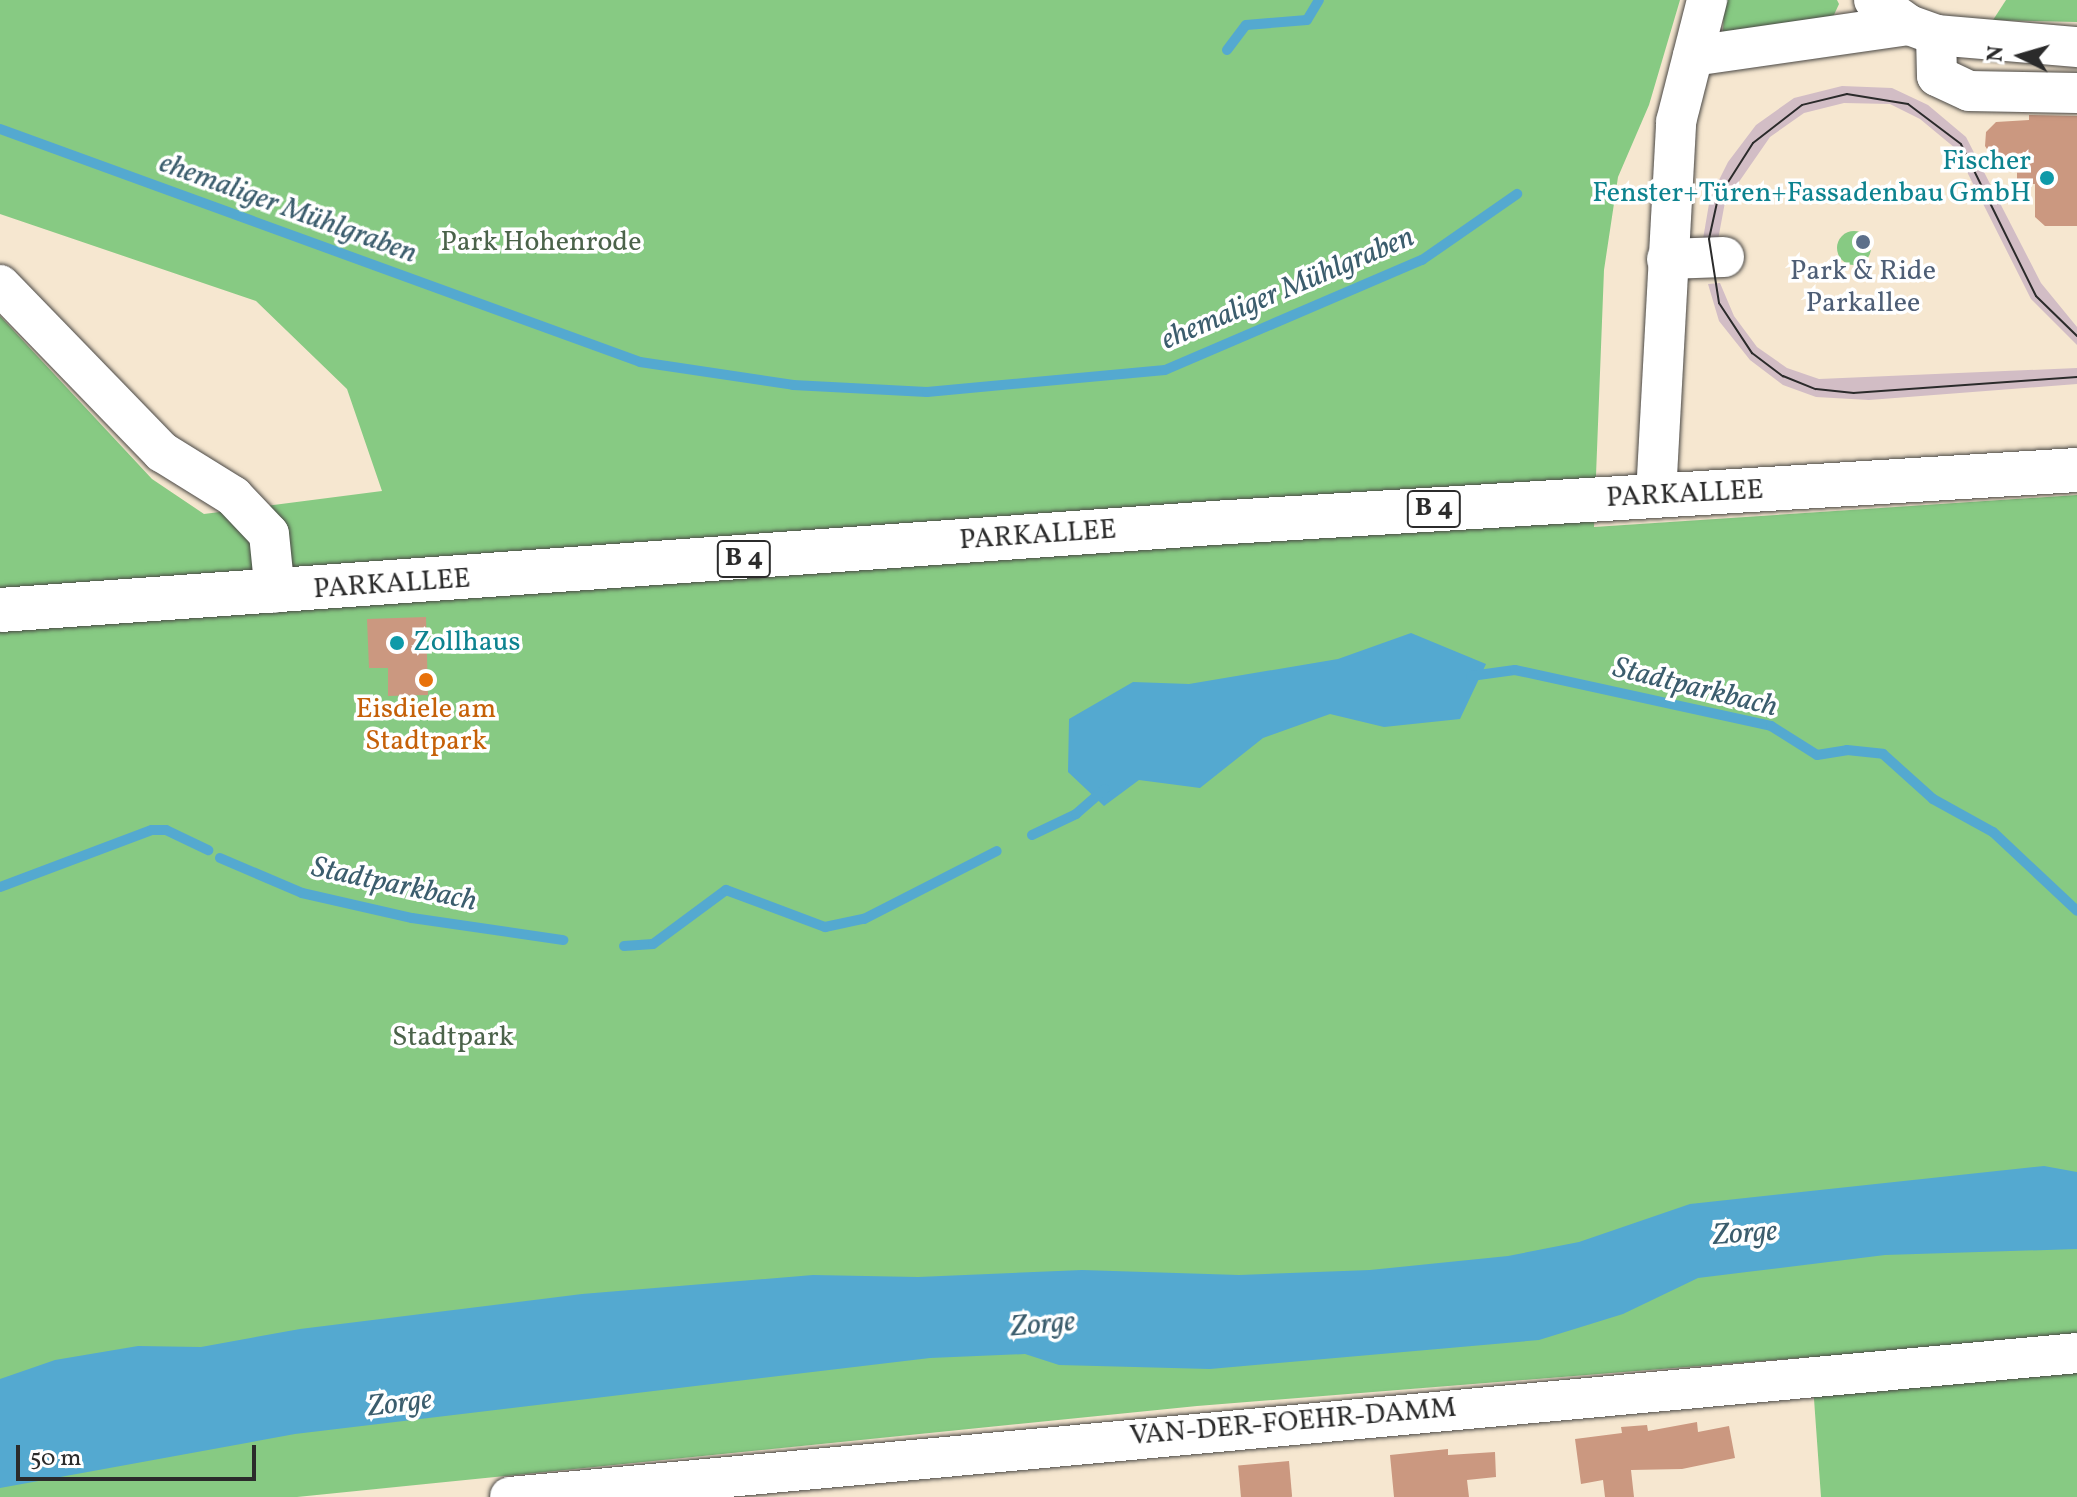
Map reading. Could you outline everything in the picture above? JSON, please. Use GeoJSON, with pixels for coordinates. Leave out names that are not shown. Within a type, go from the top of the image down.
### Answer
{"type":"FeatureCollection","features":[{"type":"Feature","properties":{"kind":"main road","name":"PARKALLEE"},"geometry":{"type":"LineString","coordinates":[[0,610],[1656,495],[2077,470]]}},
{"type":"Feature","properties":{"kind":"street"},"geometry":{"type":"LineString","coordinates":[[1656,495],[1676,122],[1707,0]]}},
{"type":"Feature","properties":{"kind":"street"},"geometry":{"type":"LineString","coordinates":[[1874,0],[1923,30],[1937,76],[1969,91],[2077,93]]}},
{"type":"Feature","properties":{"kind":"street"},"geometry":{"type":"LineString","coordinates":[[1693,56],[1923,30],[2077,47]]}},
{"type":"Feature","properties":{"kind":"street"},"geometry":{"type":"LineString","coordinates":[[1667,259],[1717,257]]}},
{"type":"Feature","properties":{"kind":"street"},"geometry":{"type":"LineString","coordinates":[[0,285],[162,452],[233,496],[269,534],[275,593]]}},
{"type":"Feature","properties":{"kind":"street","name":"VAN-DER-FOEHR-DAMM"},"geometry":{"type":"LineString","coordinates":[[510,1497],[2077,1353]]}},
{"type":"Feature","properties":{"kind":"shaded area"},"geometry":{"type":"Polygon","coordinates":[[[1842,86],[1892,88],[1928,105],[1966,137],[2041,283],[2077,327],[2077,345],[2031,299],[1955,148],[1920,119],[1890,104],[1844,103],[1804,113],[1770,137],[1725,202],[1718,240],[1703,239],[1710,198],[1728,162],[1756,125],[1794,98],[1842,86]]]}},
{"type":"Feature","properties":{"kind":"shaded area"},"geometry":{"type":"Polygon","coordinates":[[[1720,283],[1734,316],[1757,347],[1787,368],[1819,379],[2077,368],[2077,384],[1869,400],[1816,397],[1783,385],[1750,360],[1719,321],[1708,284],[1720,283]]]}},
{"type":"Feature","properties":{"kind":"green space","name":"Stadtpark"},"geometry":{"type":"Polygon","coordinates":[[[0,0],[1680,0],[1649,105],[1618,177],[1604,270],[1594,527],[2077,495],[2077,1497],[1821,1497],[1811,1357],[1197,1406],[297,1497],[0,1497],[0,316],[152,479],[204,514],[382,491],[347,389],[256,301],[0,214],[0,0]]]}},
{"type":"Feature","properties":{"kind":"green space"},"geometry":{"type":"Polygon","coordinates":[[[1724,0],[1837,0],[1839,4],[1833,17],[1723,34],[1724,0]]]}},
{"type":"Feature","properties":{"kind":"green space"},"geometry":{"type":"Polygon","coordinates":[[[2006,0],[2077,0],[2077,22],[1993,20],[2006,0]]]}},
{"type":"Feature","properties":{"kind":"green space"},"geometry":{"type":"Polygon","coordinates":[[[1854,231],[1866,236],[1871,248],[1866,260],[1854,265],[1842,260],[1837,248],[1842,236],[1854,231]]]}},
{"type":"Feature","properties":{"kind":"water"},"geometry":{"type":"Polygon","coordinates":[[[1411,633],[1486,664],[1460,719],[1384,727],[1330,714],[1263,738],[1200,788],[1139,780],[1104,806],[1068,772],[1069,719],[1133,682],[1189,684],[1338,659],[1411,633]]]}},
{"type":"Feature","properties":{"kind":"water","name":"Zorge"},"geometry":{"type":"Polygon","coordinates":[[[2044,1166],[2077,1172],[2077,1249],[1885,1255],[1698,1278],[1623,1314],[1539,1340],[1210,1369],[1059,1365],[1025,1354],[930,1358],[295,1434],[0,1488],[0,1379],[55,1360],[138,1346],[201,1347],[300,1329],[582,1294],[813,1275],[918,1277],[1082,1270],[1239,1275],[1370,1270],[1508,1256],[1579,1242],[1690,1204],[2044,1166]]]}},
{"type":"Feature","properties":{"kind":"building","name":"Fischer Fenster+Türen+Fassadenbau GmbH"},"geometry":{"type":"Polygon","coordinates":[[[2029,115],[2077,116],[2077,226],[2045,226],[2035,217],[2035,184],[2017,184],[2017,164],[1993,158],[1985,146],[1986,132],[1996,122],[2029,120],[2029,115]]]}},
{"type":"Feature","properties":{"kind":"building","name":"Zollhaus"},"geometry":{"type":"Polygon","coordinates":[[[426,617],[428,695],[388,696],[388,668],[369,668],[367,619],[426,617]]]}},
{"type":"Feature","properties":{"kind":"building"},"geometry":{"type":"Polygon","coordinates":[[[1697,1422],[1698,1432],[1729,1426],[1735,1458],[1682,1469],[1631,1470],[1634,1497],[1605,1497],[1603,1480],[1581,1484],[1575,1439],[1622,1433],[1621,1427],[1647,1425],[1648,1431],[1697,1422]]]}},
{"type":"Feature","properties":{"kind":"building"},"geometry":{"type":"Polygon","coordinates":[[[1448,1449],[1448,1455],[1495,1452],[1496,1477],[1467,1480],[1469,1497],[1394,1497],[1390,1455],[1448,1449]]]}},
{"type":"Feature","properties":{"kind":"building"},"geometry":{"type":"Polygon","coordinates":[[[1289,1461],[1292,1497],[1241,1497],[1238,1465],[1289,1461]]]}},
{"type":"Feature","properties":{"kind":"waterway"},"geometry":{"type":"LineString","coordinates":[[1227,50],[1246,25],[1307,20],[1319,0]]}},
{"type":"Feature","properties":{"kind":"waterway","name":"ehemaliger Mühlgraben"},"geometry":{"type":"LineString","coordinates":[[0,129],[640,362],[793,385],[927,392],[1165,370],[1422,260],[1517,194]]}},
{"type":"Feature","properties":{"kind":"waterway","name":"Stadtparkbach"},"geometry":{"type":"LineString","coordinates":[[1471,676],[1515,670],[1771,726],[1817,755],[1847,750],[1883,754],[1933,799],[1993,832],[2077,911]]}},
{"type":"Feature","properties":{"kind":"waterway","name":"Stadtparkbach"},"geometry":{"type":"LineString","coordinates":[[1032,835],[1076,814],[1105,789]]}},
{"type":"Feature","properties":{"kind":"waterway","name":"Stadtparkbach"},"geometry":{"type":"LineString","coordinates":[[0,887],[152,830],[166,830],[208,850]]}},
{"type":"Feature","properties":{"kind":"waterway","name":"Stadtparkbach"},"geometry":{"type":"LineString","coordinates":[[624,946],[653,944],[726,890],[825,927],[864,919],[997,851]]}},
{"type":"Feature","properties":{"kind":"waterway","name":"Stadtparkbach"},"geometry":{"type":"LineString","coordinates":[[220,858],[302,893],[412,918],[563,940]]}},
{"type":"Feature","properties":{"kind":"tram line"},"geometry":{"type":"LineString","coordinates":[[2077,336],[2036,296],[1961,144],[1908,104],[1847,94],[1802,105],[1753,143],[1718,198],[1709,239],[1719,303],[1752,353],[1783,376],[1816,389],[1854,393],[2077,377]]}},
{"type":"Feature","properties":{"kind":"place","name":"Fischer Fenster+Türen+Fassadenbau GmbH"},"geometry":{"type":"Point","coordinates":[2047,178]}},
{"type":"Feature","properties":{"kind":"place","name":"Park & Ride Parkallee"},"geometry":{"type":"Point","coordinates":[1863,242]}},
{"type":"Feature","properties":{"kind":"place","name":"Zollhaus"},"geometry":{"type":"Point","coordinates":[397,643]}},
{"type":"Feature","properties":{"kind":"place","name":"Eisdiele am Stadtpark"},"geometry":{"type":"Point","coordinates":[426,680]}},
{"type":"Feature","properties":{"kind":"park label","name":"Park Hohenrode"},"geometry":{"type":"Point","coordinates":[541,243]}}]}
